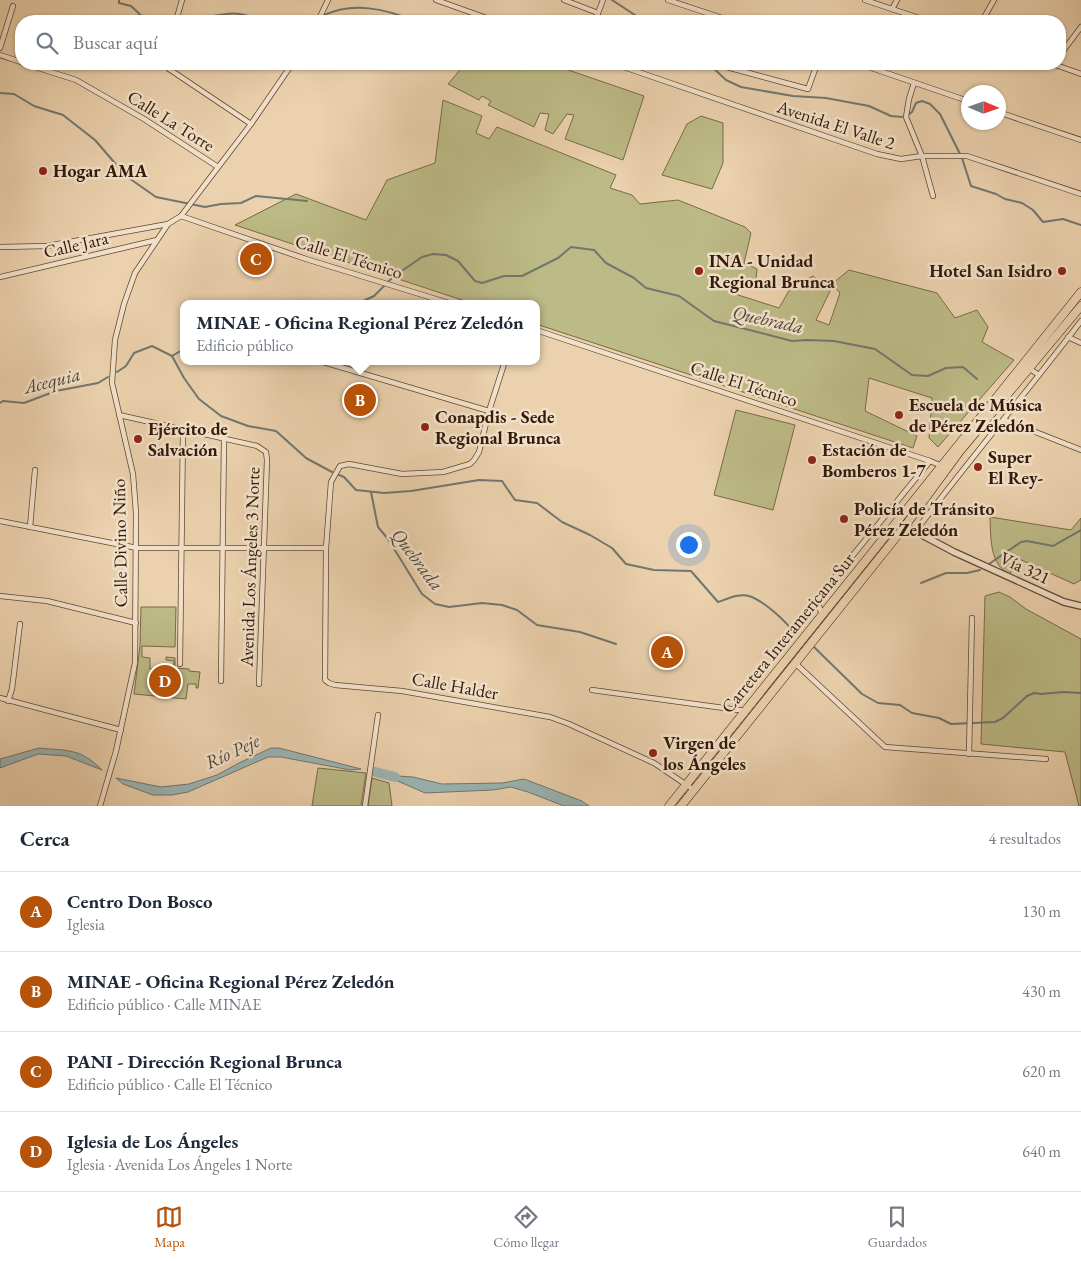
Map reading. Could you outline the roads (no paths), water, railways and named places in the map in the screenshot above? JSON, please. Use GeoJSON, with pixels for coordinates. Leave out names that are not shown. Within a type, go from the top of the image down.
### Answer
{"type":"FeatureCollection","features":[{"type":"Feature","properties":{"kind":"highway","name":"Carretera Interamericana Sur"},"geometry":{"type":"LineString","coordinates":[[681,806],[905,526],[942,466],[1081,292]]}},
{"type":"Feature","properties":{"kind":"highway","name":"Carretera Interamericana Sur"},"geometry":{"type":"LineString","coordinates":[[669,806],[881,542],[925,493],[1081,306]]}},
{"type":"Feature","properties":{"kind":"highway"},"geometry":{"type":"LineString","coordinates":[[942,466],[960,451]]}},
{"type":"Feature","properties":{"kind":"highway"},"geometry":{"type":"LineString","coordinates":[[881,542],[897,527],[905,526]]}},
{"type":"Feature","properties":{"kind":"street"},"geometry":{"type":"LineString","coordinates":[[178,15],[182,0]]}},
{"type":"Feature","properties":{"kind":"street"},"geometry":{"type":"LineString","coordinates":[[321,15],[328,0]]}},
{"type":"Feature","properties":{"kind":"street"},"geometry":{"type":"LineString","coordinates":[[436,0],[478,15]]}},
{"type":"Feature","properties":{"kind":"street"},"geometry":{"type":"LineString","coordinates":[[564,0],[598,13],[603,0]]}},
{"type":"Feature","properties":{"kind":"street"},"geometry":{"type":"LineString","coordinates":[[668,0],[713,15]]}},
{"type":"Feature","properties":{"kind":"street"},"geometry":{"type":"LineString","coordinates":[[865,0],[910,15]]}},
{"type":"Feature","properties":{"kind":"street"},"geometry":{"type":"LineString","coordinates":[[892,9],[897,0]]}},
{"type":"Feature","properties":{"kind":"street"},"geometry":{"type":"LineString","coordinates":[[985,15],[994,0]]}},
{"type":"Feature","properties":{"kind":"street"},"geometry":{"type":"LineString","coordinates":[[0,48],[13,6]]}},
{"type":"Feature","properties":{"kind":"street"},"geometry":{"type":"LineString","coordinates":[[1066,47],[1081,27]]}},
{"type":"Feature","properties":{"kind":"street"},"geometry":{"type":"LineString","coordinates":[[0,55],[15,60]]}},
{"type":"Feature","properties":{"kind":"street"},"geometry":{"type":"LineString","coordinates":[[1066,69],[1081,74]]}},
{"type":"Feature","properties":{"kind":"street","name":"Calle La Torre"},"geometry":{"type":"LineString","coordinates":[[45,70],[76,80],[144,119],[218,167]]}},
{"type":"Feature","properties":{"kind":"street"},"geometry":{"type":"LineString","coordinates":[[172,70],[251,124]]}},
{"type":"Feature","properties":{"kind":"street","name":"Calle Divino Niño"},"geometry":{"type":"LineString","coordinates":[[100,806],[121,730],[135,663],[137,548],[134,474],[112,383],[115,340],[124,304],[135,273],[168,224],[181,216],[251,124],[288,70]]}},
{"type":"Feature","properties":{"kind":"street","name":"Avenida El Valle 2"},"geometry":{"type":"LineString","coordinates":[[632,70],[877,154],[901,159],[922,156],[965,156],[1081,194]]}},
{"type":"Feature","properties":{"kind":"street"},"geometry":{"type":"LineString","coordinates":[[739,70],[808,89],[815,70]]}},
{"type":"Feature","properties":{"kind":"street"},"geometry":{"type":"LineString","coordinates":[[877,70],[961,99]]}},
{"type":"Feature","properties":{"kind":"street"},"geometry":{"type":"LineString","coordinates":[[914,83],[906,117],[922,156],[933,196]]}},
{"type":"Feature","properties":{"kind":"street"},"geometry":{"type":"LineString","coordinates":[[1006,115],[1081,140]]}},
{"type":"Feature","properties":{"kind":"street","name":"Calle El Técnico"},"geometry":{"type":"LineString","coordinates":[[181,216],[439,300]]}},
{"type":"Feature","properties":{"kind":"street"},"geometry":{"type":"LineString","coordinates":[[0,247],[47,246],[168,224]]}},
{"type":"Feature","properties":{"kind":"street","name":"Calle Jara"},"geometry":{"type":"LineString","coordinates":[[0,277],[158,240]]}},
{"type":"Feature","properties":{"kind":"street"},"geometry":{"type":"LineString","coordinates":[[915,532],[960,473],[1005,420],[1081,320]]}},
{"type":"Feature","properties":{"kind":"street","name":"Calle El Técnico"},"geometry":{"type":"LineString","coordinates":[[540,331],[942,466]]}},
{"type":"Feature","properties":{"kind":"street"},"geometry":{"type":"LineString","coordinates":[[1068,337],[1081,343]]}},
{"type":"Feature","properties":{"kind":"street"},"geometry":{"type":"LineString","coordinates":[[334,365],[489,411]]}},
{"type":"Feature","properties":{"kind":"street"},"geometry":{"type":"LineString","coordinates":[[0,521],[137,548],[326,548],[331,482],[340,466],[349,464],[402,474],[428,474],[464,467],[474,460],[479,452],[489,411],[504,365]]}},
{"type":"Feature","properties":{"kind":"street"},"geometry":{"type":"LineString","coordinates":[[1030,369],[1039,375]]}},
{"type":"Feature","properties":{"kind":"street"},"geometry":{"type":"LineString","coordinates":[[119,415],[224,439],[220,681]]}},
{"type":"Feature","properties":{"kind":"street"},"geometry":{"type":"LineString","coordinates":[[1005,420],[1081,450]]}},
{"type":"Feature","properties":{"kind":"street"},"geometry":{"type":"LineString","coordinates":[[180,664],[183,430]]}},
{"type":"Feature","properties":{"kind":"street","name":"Avenida Los Ángeles 3 Norte"},"geometry":{"type":"LineString","coordinates":[[224,439],[257,446],[266,452],[260,684]]}},
{"type":"Feature","properties":{"kind":"street"},"geometry":{"type":"LineString","coordinates":[[822,615],[818,602],[822,593],[930,461]]}},
{"type":"Feature","properties":{"kind":"street"},"geometry":{"type":"LineString","coordinates":[[30,527],[35,470]]}},
{"type":"Feature","properties":{"kind":"street","name":"Vía 321"},"geometry":{"type":"LineString","coordinates":[[905,526],[954,552],[1064,602],[1081,606]]}},
{"type":"Feature","properties":{"kind":"street","name":"Calle Halder"},"geometry":{"type":"LineString","coordinates":[[326,548],[325,680],[329,683],[335,686],[402,691],[550,717],[654,764],[694,790]]}},
{"type":"Feature","properties":{"kind":"street"},"geometry":{"type":"LineString","coordinates":[[0,596],[47,602],[136,623]]}},
{"type":"Feature","properties":{"kind":"street"},"geometry":{"type":"LineString","coordinates":[[969,754],[972,618]]}},
{"type":"Feature","properties":{"kind":"street"},"geometry":{"type":"LineString","coordinates":[[8,700],[12,689],[20,624]]}},
{"type":"Feature","properties":{"kind":"street"},"geometry":{"type":"LineString","coordinates":[[795,663],[885,747],[1046,759]]}},
{"type":"Feature","properties":{"kind":"street"},"geometry":{"type":"LineString","coordinates":[[592,690],[746,711]]}},
{"type":"Feature","properties":{"kind":"street"},"geometry":{"type":"LineString","coordinates":[[0,698],[121,730]]}},
{"type":"Feature","properties":{"kind":"street"},"geometry":{"type":"LineString","coordinates":[[365,806],[378,714]]}},
{"type":"Feature","properties":{"kind":"water"},"geometry":{"type":"Polygon","coordinates":[[[39,748],[66,750],[80,754],[102,770],[66,756],[38,754],[0,768],[0,759],[39,748]]]}},
{"type":"Feature","properties":{"kind":"water"},"geometry":{"type":"Polygon","coordinates":[[[271,748],[279,748],[361,769],[350,770],[281,757],[268,757],[188,792],[172,795],[153,795],[123,784],[116,778],[161,787],[189,784],[217,775],[271,748]]]}},
{"type":"Feature","properties":{"kind":"water"},"geometry":{"type":"Polygon","coordinates":[[[384,775],[413,777],[442,784],[502,783],[524,779],[582,801],[589,806],[564,806],[511,787],[493,790],[425,793],[384,775]]]}},
{"type":"Feature","properties":{"kind":"waterway","name":"Quebrada"},"geometry":{"type":"LineString","coordinates":[[119,0],[119,3],[131,6],[141,15]]}},
{"type":"Feature","properties":{"kind":"waterway"},"geometry":{"type":"LineString","coordinates":[[612,0],[635,15]]}},
{"type":"Feature","properties":{"kind":"waterway","name":"Quebrada"},"geometry":{"type":"LineString","coordinates":[[324,15],[334,11],[357,8],[381,10],[399,15]]}},
{"type":"Feature","properties":{"kind":"waterway","name":"Quebrada"},"geometry":{"type":"LineString","coordinates":[[220,15],[236,13],[245,15]]}},
{"type":"Feature","properties":{"kind":"waterway"},"geometry":{"type":"LineString","coordinates":[[715,70],[726,80],[741,87],[793,96],[826,98],[869,106],[891,116],[902,117]]}},
{"type":"Feature","properties":{"kind":"waterway","name":"Quebrada"},"geometry":{"type":"LineString","coordinates":[[0,93],[14,94],[34,106],[63,115],[95,140],[126,176],[156,197],[205,207],[241,203],[256,196],[307,201]]}},
{"type":"Feature","properties":{"kind":"waterway"},"geometry":{"type":"LineString","coordinates":[[908,115],[912,112],[916,103],[922,101],[930,104],[940,114],[962,158],[971,186],[1005,199],[1022,203],[1033,210],[1043,222],[1063,219],[1081,225]]}},
{"type":"Feature","properties":{"kind":"waterway","name":"Quebrada"},"geometry":{"type":"LineString","coordinates":[[366,300],[374,296],[393,277],[422,257],[433,254],[446,255],[458,261],[475,281],[482,283],[504,276],[522,276],[558,258],[571,247],[594,250],[606,263],[634,278],[646,288],[679,296],[714,321],[792,341],[834,341],[875,349],[912,375],[928,376],[946,368],[963,367],[977,379]]}},
{"type":"Feature","properties":{"kind":"waterway","name":"Acequia"},"geometry":{"type":"LineString","coordinates":[[117,372],[126,366],[134,353],[152,346],[172,356],[184,378],[199,399],[221,416],[248,426],[276,431],[306,458],[332,472]]}},
{"type":"Feature","properties":{"kind":"waterway","name":"Quebrada"},"geometry":{"type":"LineString","coordinates":[[172,356],[180,351]]}},
{"type":"Feature","properties":{"kind":"waterway","name":"Acequia"},"geometry":{"type":"LineString","coordinates":[[0,403],[3,401],[24,403],[56,391],[98,383],[108,377]]}},
{"type":"Feature","properties":{"kind":"waterway","name":"Quebrada"},"geometry":{"type":"LineString","coordinates":[[339,475],[344,477],[356,490],[384,493],[411,491],[479,480],[502,481],[515,500],[537,503],[562,522],[612,548],[626,564],[654,570],[691,571],[718,602],[737,596],[749,596],[774,612],[795,634]]}},
{"type":"Feature","properties":{"kind":"waterway","name":"Quebrada"},"geometry":{"type":"LineString","coordinates":[[371,492],[378,527],[388,539],[422,594],[435,604],[449,607],[482,603],[502,605],[517,610],[537,625],[580,632],[616,644]]}},
{"type":"Feature","properties":{"kind":"waterway"},"geometry":{"type":"LineString","coordinates":[[989,564],[1021,542],[1027,541],[1053,546],[1081,530]]}},
{"type":"Feature","properties":{"kind":"waterway"},"geometry":{"type":"LineString","coordinates":[[921,583],[946,573],[967,573],[980,570]]}},
{"type":"Feature","properties":{"kind":"waterway"},"geometry":{"type":"LineString","coordinates":[[814,647],[862,694],[878,703],[900,705],[912,713],[939,718],[951,724],[995,722],[1003,718],[1027,696],[1034,693],[1081,693]]}},
{"type":"Feature","properties":{"kind":"waterway","name":"Río Peje"},"geometry":{"type":"LineString","coordinates":[[375,772],[395,777]]}},
{"type":"Feature","properties":{"kind":"place","name":"Hogar AMA"},"geometry":{"type":"Point","coordinates":[43,171]}},
{"type":"Feature","properties":{"kind":"place","name":"PANI - Dirección Regional Brunca"},"geometry":{"type":"Point","coordinates":[256,259]}},
{"type":"Feature","properties":{"kind":"place","name":"INA - Unidad Regional Brunca"},"geometry":{"type":"Point","coordinates":[699,271]}},
{"type":"Feature","properties":{"kind":"place","name":"Hotel San Isidro"},"geometry":{"type":"Point","coordinates":[1062,271]}},
{"type":"Feature","properties":{"kind":"place","name":"MINAE - Oficina Regional Pérez Zeledón"},"geometry":{"type":"Point","coordinates":[360,400]}},
{"type":"Feature","properties":{"kind":"place","name":"Escuela de Música de Pérez Zeledón"},"geometry":{"type":"Point","coordinates":[899,415]}},
{"type":"Feature","properties":{"kind":"place","name":"Conapdis - Sede Regional Brunca"},"geometry":{"type":"Point","coordinates":[425,427]}},
{"type":"Feature","properties":{"kind":"place","name":"Ejército de Salvación"},"geometry":{"type":"Point","coordinates":[138,439]}},
{"type":"Feature","properties":{"kind":"place","name":"Estación de Bomberos 1-7"},"geometry":{"type":"Point","coordinates":[812,460]}},
{"type":"Feature","properties":{"kind":"place","name":"Super El Rey-"},"geometry":{"type":"Point","coordinates":[978,467]}},
{"type":"Feature","properties":{"kind":"place","name":"Policía de Tránsito Pérez Zeledón"},"geometry":{"type":"Point","coordinates":[844,519]}},
{"type":"Feature","properties":{"kind":"place","name":"Centro Don Bosco"},"geometry":{"type":"Point","coordinates":[667,652]}},
{"type":"Feature","properties":{"kind":"place","name":"Iglesia de Los Ángeles"},"geometry":{"type":"Point","coordinates":[165,681]}},
{"type":"Feature","properties":{"kind":"place","name":"Virgen de los Ángeles"},"geometry":{"type":"Point","coordinates":[653,753]}}]}
